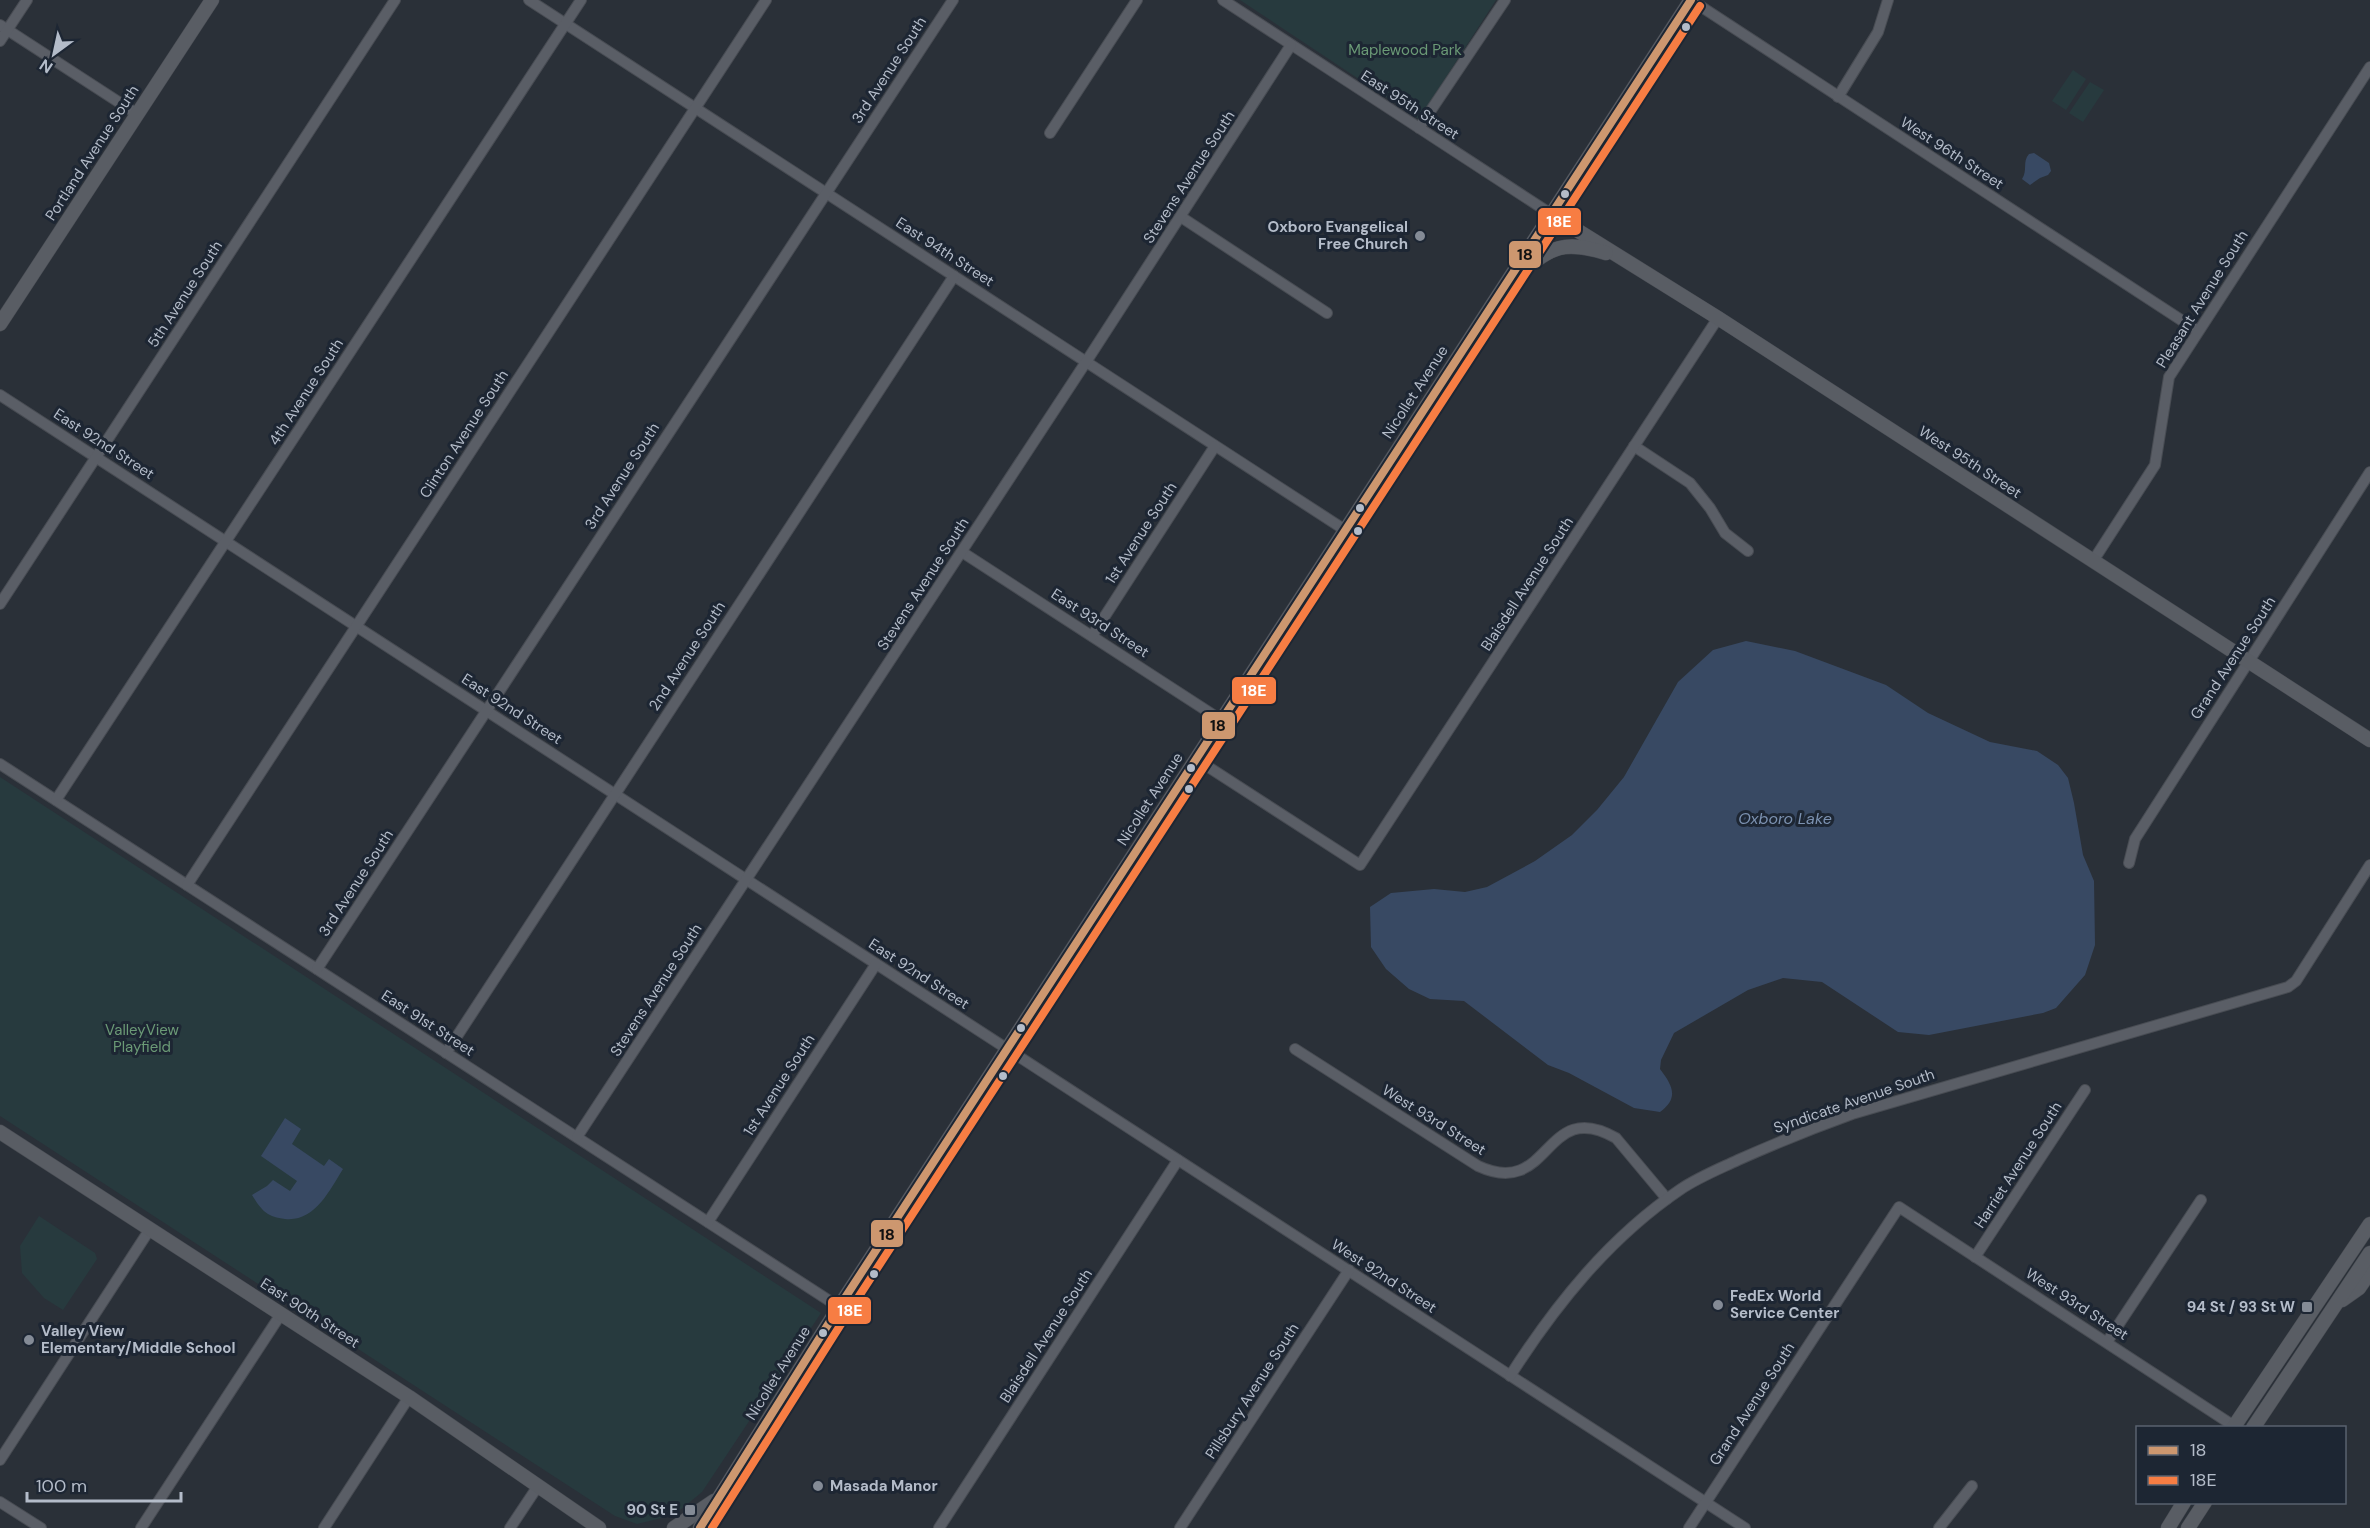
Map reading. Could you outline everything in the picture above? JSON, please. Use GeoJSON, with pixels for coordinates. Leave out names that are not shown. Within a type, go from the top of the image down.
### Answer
{"type":"FeatureCollection","features":[{"type":"Feature","properties":{"kind":"main road","name":"Portland Avenue South"},"geometry":{"type":"LineString","coordinates":[[0,324],[212,0]]}},
{"type":"Feature","properties":{"kind":"main road","name":"Nicollet Avenue"},"geometry":{"type":"LineString","coordinates":[[700,1528],[839,1307],[1006,1049],[1691,0]]}},
{"type":"Feature","properties":{"kind":"main road","name":"West 95th Street"},"geometry":{"type":"LineString","coordinates":[[1551,214],[1718,318],[2370,740]]}},
{"type":"Feature","properties":{"kind":"main road"},"geometry":{"type":"LineString","coordinates":[[1506,282],[1544,254],[1569,245],[1584,247],[1623,259]]}},
{"type":"Feature","properties":{"kind":"main road","name":"East 90th Street"},"geometry":{"type":"LineString","coordinates":[[0,1132],[409,1397],[600,1528]]}},
{"type":"Feature","properties":{"kind":"main road"},"geometry":{"type":"LineString","coordinates":[[2236,1426],[2370,1224]]}},
{"type":"Feature","properties":{"kind":"main road"},"geometry":{"type":"LineString","coordinates":[[2254,1426],[2370,1253]]}},
{"type":"Feature","properties":{"kind":"main road"},"geometry":{"type":"LineString","coordinates":[[2335,1305],[2359,1288],[2370,1272]]}},
{"type":"Feature","properties":{"kind":"main road"},"geometry":{"type":"LineString","coordinates":[[674,1528],[719,1499]]}},
{"type":"Feature","properties":{"kind":"main road"},"geometry":{"type":"LineString","coordinates":[[2168,1528],[2183,1504]]}},
{"type":"Feature","properties":{"kind":"main road"},"geometry":{"type":"LineString","coordinates":[[2188,1528],[2204,1504]]}},
{"type":"Feature","properties":{"kind":"street"},"geometry":{"type":"LineString","coordinates":[[0,41],[4,27],[27,0]]}},
{"type":"Feature","properties":{"kind":"street","name":"5th Avenue South"},"geometry":{"type":"LineString","coordinates":[[0,604],[395,0]]}},
{"type":"Feature","properties":{"kind":"street","name":"East 94th Street"},"geometry":{"type":"LineString","coordinates":[[529,0],[1345,530]]}},
{"type":"Feature","properties":{"kind":"street","name":"4th Avenue South"},"geometry":{"type":"LineString","coordinates":[[57,800],[581,0]]}},
{"type":"Feature","properties":{"kind":"street","name":"Clinton Avenue South"},"geometry":{"type":"LineString","coordinates":[[187,885],[766,0]]}},
{"type":"Feature","properties":{"kind":"street","name":"3rd Avenue South"},"geometry":{"type":"LineString","coordinates":[[317,969],[953,0]]}},
{"type":"Feature","properties":{"kind":"street"},"geometry":{"type":"LineString","coordinates":[[1050,133],[1137,0]]}},
{"type":"Feature","properties":{"kind":"street","name":"East 95th Street"},"geometry":{"type":"LineString","coordinates":[[1223,0],[1551,214]]}},
{"type":"Feature","properties":{"kind":"street"},"geometry":{"type":"LineString","coordinates":[[1419,128],[1505,0]]}},
{"type":"Feature","properties":{"kind":"street","name":"West 96th Street"},"geometry":{"type":"LineString","coordinates":[[1691,0],[2198,331]]}},
{"type":"Feature","properties":{"kind":"street"},"geometry":{"type":"LineString","coordinates":[[1838,97],[1878,32],[1888,0]]}},
{"type":"Feature","properties":{"kind":"street"},"geometry":{"type":"LineString","coordinates":[[4,27],[137,114]]}},
{"type":"Feature","properties":{"kind":"street","name":"Stevens Avenue South"},"geometry":{"type":"LineString","coordinates":[[576,1137],[962,552],[1292,45]]}},
{"type":"Feature","properties":{"kind":"street","name":"Pleasant Avenue South"},"geometry":{"type":"LineString","coordinates":[[2093,561],[2155,465],[2169,377],[2370,67]]}},
{"type":"Feature","properties":{"kind":"street"},"geometry":{"type":"LineString","coordinates":[[1181,217],[1327,313]]}},
{"type":"Feature","properties":{"kind":"street","name":"2nd Avenue South"},"geometry":{"type":"LineString","coordinates":[[446,1053],[954,276]]}},
{"type":"Feature","properties":{"kind":"street","name":"Blaisdell Avenue South"},"geometry":{"type":"LineString","coordinates":[[1196,759],[1360,865],[1718,318]]}},
{"type":"Feature","properties":{"kind":"street","name":"East 92nd Street"},"geometry":{"type":"LineString","coordinates":[[0,395],[1006,1049]]}},
{"type":"Feature","properties":{"kind":"street","name":"1st Avenue South"},"geometry":{"type":"LineString","coordinates":[[1092,636],[1215,446]]}},
{"type":"Feature","properties":{"kind":"street"},"geometry":{"type":"LineString","coordinates":[[1634,446],[1690,483],[1710,508],[1725,533],[1748,551]]}},
{"type":"Feature","properties":{"kind":"street","name":"Grand Avenue South"},"geometry":{"type":"LineString","coordinates":[[2129,863],[2134,839],[2370,472]]}},
{"type":"Feature","properties":{"kind":"street","name":"East 93rd Street"},"geometry":{"type":"LineString","coordinates":[[962,552],[1221,720]]}},
{"type":"Feature","properties":{"kind":"street","name":"East 91st Street"},"geometry":{"type":"LineString","coordinates":[[0,764],[839,1307]]}},
{"type":"Feature","properties":{"kind":"street","name":"Syndicate Avenue South"},"geometry":{"type":"LineString","coordinates":[[1510,1376],[1538,1332],[1569,1292],[1641,1220],[1667,1199],[1702,1176],[1804,1131],[1852,1114],[2288,987],[2296,981],[2370,865]]}},
{"type":"Feature","properties":{"kind":"street","name":"1st Avenue South"},"geometry":{"type":"LineString","coordinates":[[708,1222],[876,964]]}},
{"type":"Feature","properties":{"kind":"street","name":"West 92nd Street"},"geometry":{"type":"LineString","coordinates":[[1006,1049],[1745,1528]]}},
{"type":"Feature","properties":{"kind":"street","name":"West 93rd Street"},"geometry":{"type":"LineString","coordinates":[[1295,1049],[1490,1171],[1509,1173],[1527,1168],[1538,1160],[1554,1140],[1566,1132],[1578,1128],[1592,1128],[1616,1138],[1667,1199]]}},
{"type":"Feature","properties":{"kind":"street","name":"Harriet Avenue South"},"geometry":{"type":"LineString","coordinates":[[1976,1257],[2085,1090]]}},
{"type":"Feature","properties":{"kind":"street","name":"Blaisdell Avenue South"},"geometry":{"type":"LineString","coordinates":[[939,1528],[1178,1160]]}},
{"type":"Feature","properties":{"kind":"street"},"geometry":{"type":"LineString","coordinates":[[2106,1342],[2201,1200]]}},
{"type":"Feature","properties":{"kind":"street","name":"Grand Avenue South"},"geometry":{"type":"LineString","coordinates":[[1689,1528],[1899,1207]]}},
{"type":"Feature","properties":{"kind":"street","name":"West 93rd Street"},"geometry":{"type":"LineString","coordinates":[[1899,1207],[2233,1426]]}},
{"type":"Feature","properties":{"kind":"street"},"geometry":{"type":"LineString","coordinates":[[0,1460],[150,1229]]}},
{"type":"Feature","properties":{"kind":"street","name":"Pillsbury Avenue South"},"geometry":{"type":"LineString","coordinates":[[1180,1528],[1348,1270]]}},
{"type":"Feature","properties":{"kind":"street"},"geometry":{"type":"LineString","coordinates":[[141,1528],[281,1314]]}},
{"type":"Feature","properties":{"kind":"street"},"geometry":{"type":"LineString","coordinates":[[324,1528],[409,1397]]}},
{"type":"Feature","properties":{"kind":"street"},"geometry":{"type":"LineString","coordinates":[[510,1528],[538,1486]]}},
{"type":"Feature","properties":{"kind":"street"},"geometry":{"type":"LineString","coordinates":[[1939,1528],[1972,1486]]}},
{"type":"Feature","properties":{"kind":"street"},"geometry":{"type":"LineString","coordinates":[[0,1502],[41,1528]]}},
{"type":"Feature","properties":{"kind":"green space","name":"Maplewood Park"},"geometry":{"type":"Polygon","coordinates":[[[1240,0],[1496,0],[1419,119],[1240,0]]]}},
{"type":"Feature","properties":{"kind":"green space"},"geometry":{"type":"Polygon","coordinates":[[[2073,70],[2086,79],[2066,110],[2052,101],[2073,70]]]}},
{"type":"Feature","properties":{"kind":"green space"},"geometry":{"type":"Polygon","coordinates":[[[2090,82],[2104,90],[2083,122],[2069,113],[2090,82]]]}},
{"type":"Feature","properties":{"kind":"green space","name":"ValleyView Playfield"},"geometry":{"type":"Polygon","coordinates":[[[0,777],[821,1313],[702,1492],[674,1515],[637,1524],[615,1516],[0,1116],[0,777]]]}},
{"type":"Feature","properties":{"kind":"green space"},"geometry":{"type":"Polygon","coordinates":[[[39,1216],[95,1253],[97,1259],[63,1310],[44,1298],[22,1273],[20,1246],[39,1216]]]}},
{"type":"Feature","properties":{"kind":"water"},"geometry":{"type":"Polygon","coordinates":[[[2034,153],[2049,163],[2051,171],[2030,185],[2022,179],[2027,157],[2034,153]]]}},
{"type":"Feature","properties":{"kind":"water","name":"Oxboro Lake"},"geometry":{"type":"Polygon","coordinates":[[[1746,641],[1795,651],[1886,685],[1928,713],[1990,742],[2037,751],[2058,765],[2068,778],[2083,855],[2094,881],[2095,945],[2085,975],[2056,1008],[2043,1013],[1929,1035],[1898,1032],[1822,982],[1783,978],[1748,990],[1674,1033],[1661,1060],[1660,1069],[1671,1086],[1672,1097],[1660,1112],[1634,1108],[1569,1073],[1548,1065],[1464,1001],[1430,999],[1409,989],[1386,969],[1371,947],[1370,907],[1391,893],[1434,889],[1465,892],[1487,887],[1535,861],[1572,835],[1597,810],[1624,777],[1678,682],[1713,650],[1746,641]]]}},
{"type":"Feature","properties":{"kind":"water"},"geometry":{"type":"Polygon","coordinates":[[[285,1118],[301,1129],[292,1144],[324,1166],[329,1159],[343,1169],[320,1203],[305,1216],[296,1219],[279,1218],[269,1214],[262,1209],[252,1195],[273,1180],[290,1191],[297,1181],[261,1156],[285,1118]]]}},
{"type":"Feature","properties":{"kind":"transit line","name":"18"},"geometry":{"type":"LineString","coordinates":[[700,1528],[839,1307],[1691,0]]}},
{"type":"Feature","properties":{"kind":"transit line","name":"18E"},"geometry":{"type":"LineString","coordinates":[[712,1528],[848,1313],[1700,6]]}},
{"type":"Feature","properties":{"kind":"place","name":"Oxboro Evangelical Free Church"},"geometry":{"type":"Point","coordinates":[1420,236]}},
{"type":"Feature","properties":{"kind":"place","name":"FedEx World Service Center"},"geometry":{"type":"Point","coordinates":[1718,1305]}},
{"type":"Feature","properties":{"kind":"place","name":"94 St / 93 St W"},"geometry":{"type":"Point","coordinates":[2307,1307]}},
{"type":"Feature","properties":{"kind":"place","name":"Valley View Elementary/Middle School"},"geometry":{"type":"Point","coordinates":[29,1340]}},
{"type":"Feature","properties":{"kind":"place","name":"Masada Manor"},"geometry":{"type":"Point","coordinates":[818,1486]}},
{"type":"Feature","properties":{"kind":"place","name":"90 St E"},"geometry":{"type":"Point","coordinates":[690,1510]}}]}
